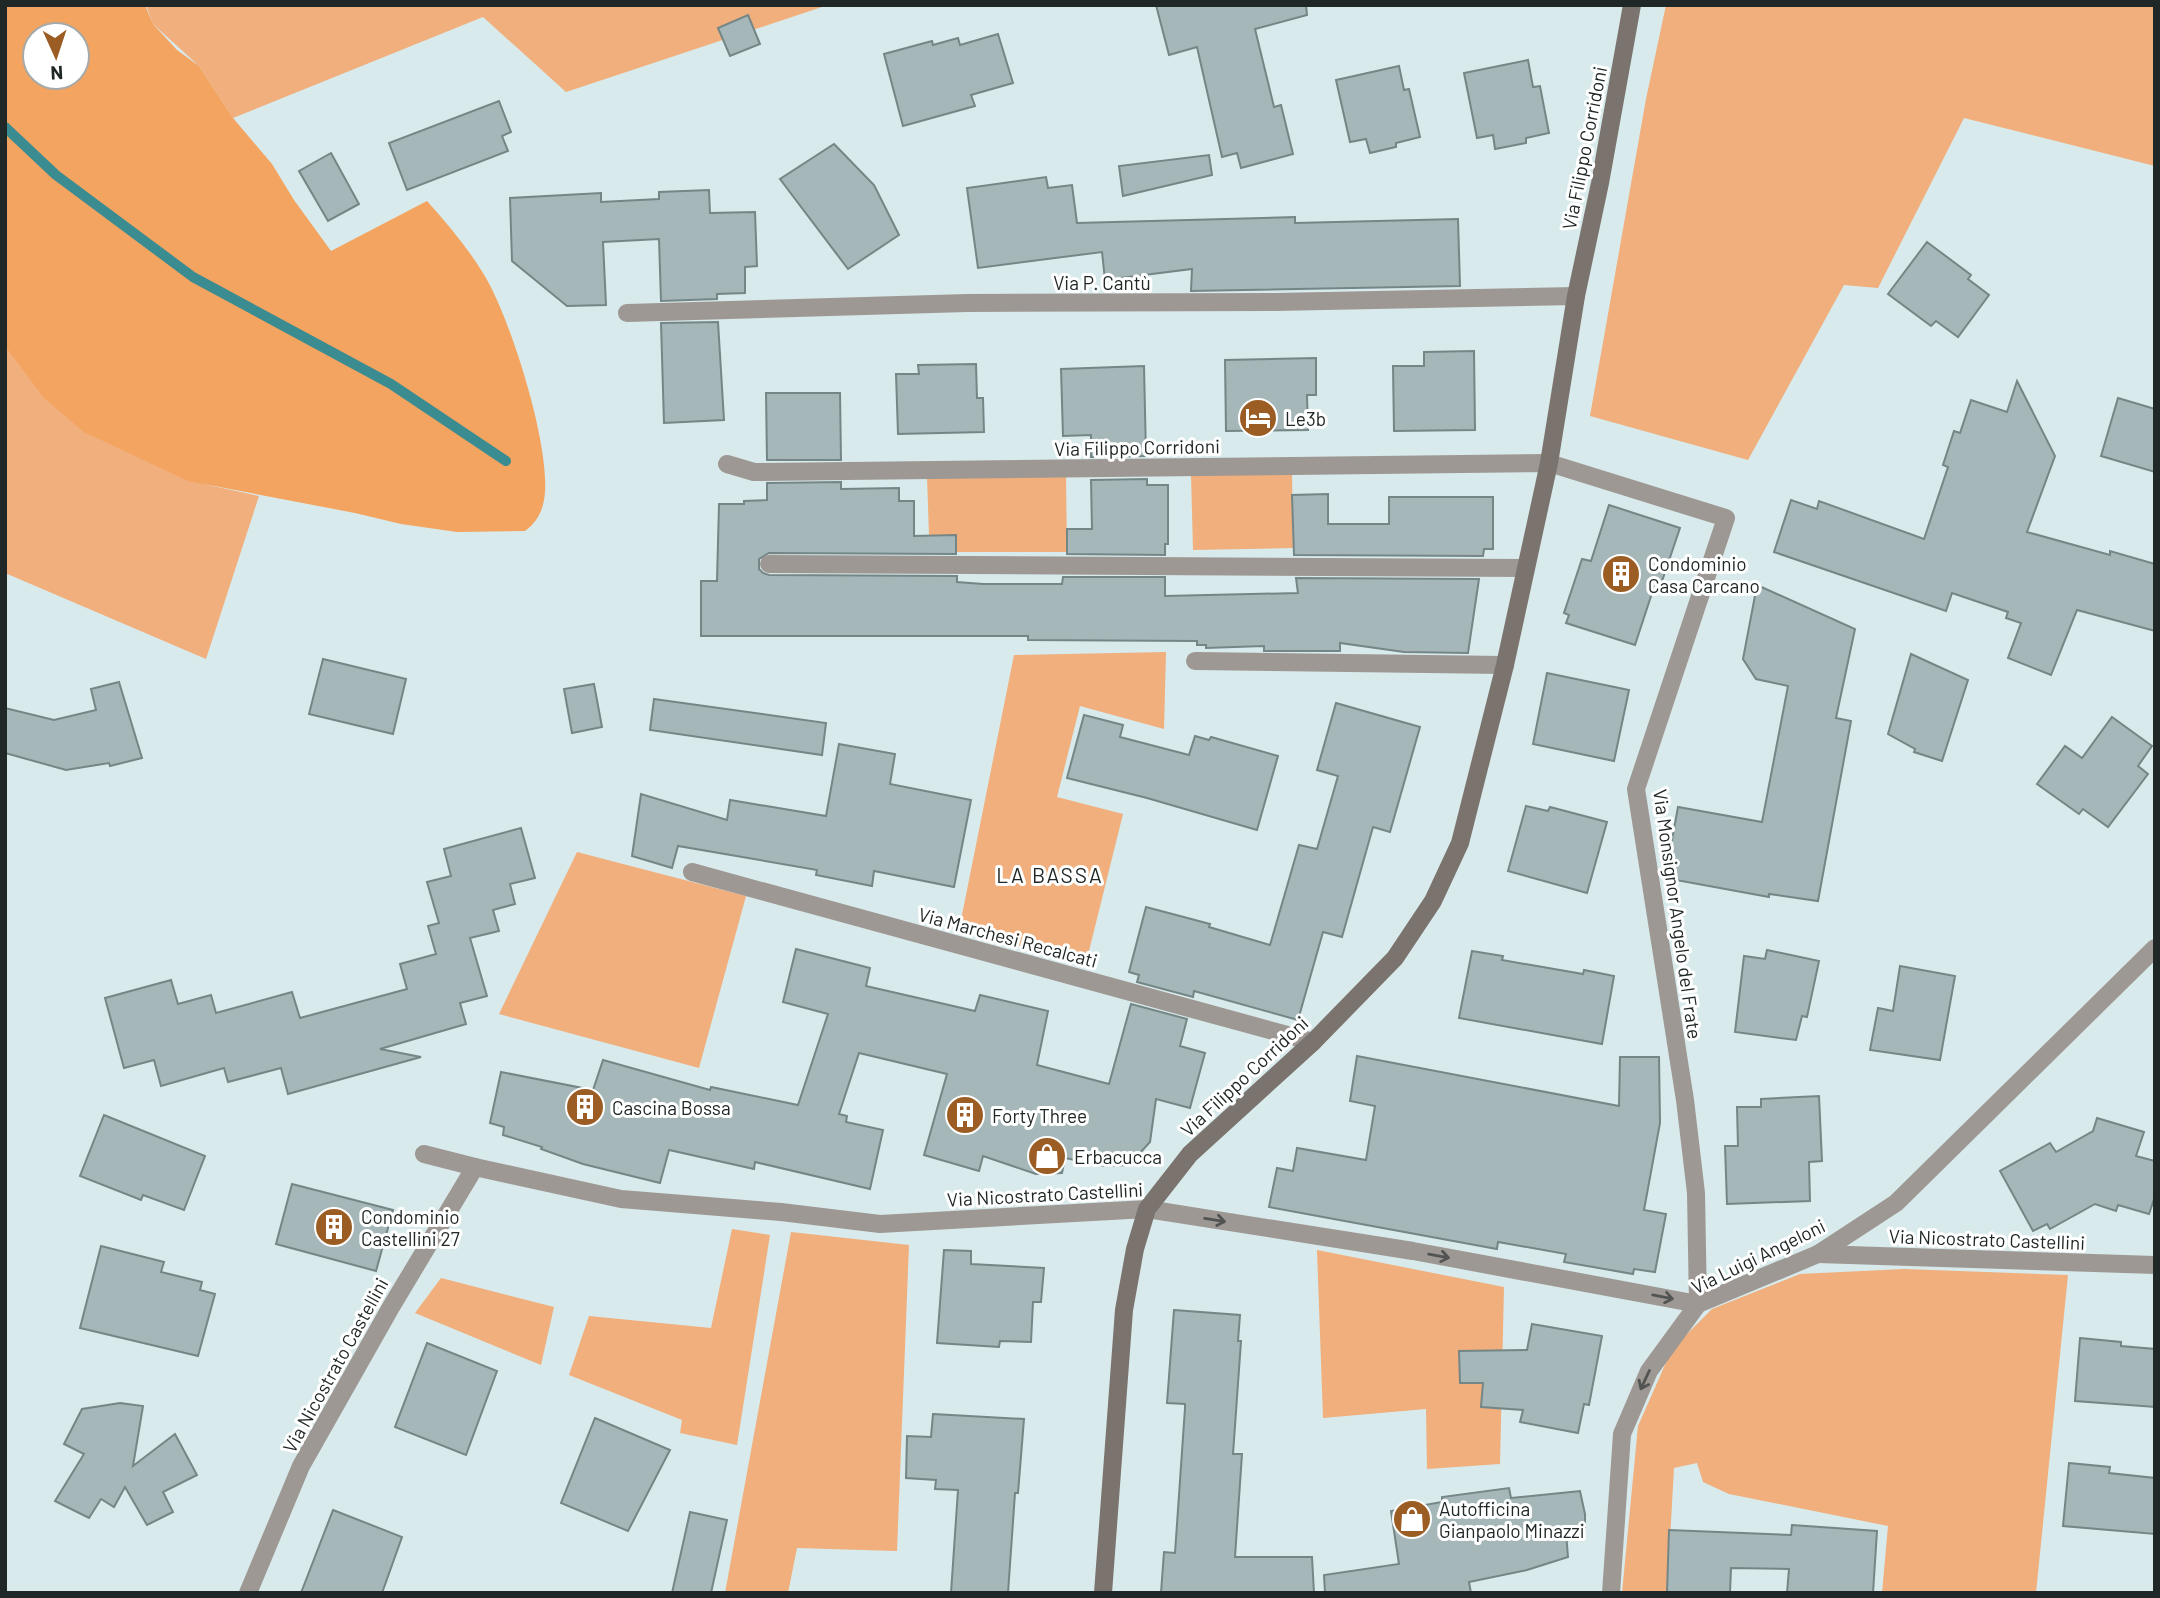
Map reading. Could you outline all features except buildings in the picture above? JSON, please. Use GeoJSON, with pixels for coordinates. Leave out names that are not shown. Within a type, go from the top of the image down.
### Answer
{"type":"FeatureCollection","features":[{"type":"Feature","properties":{"kind":"street","name":"Via Filippo Corridoni"},"geometry":{"type":"LineString","coordinates":[[1103,1593],[1124,1310],[1135,1249],[1147,1209],[1190,1154],[1313,1042],[1395,958],[1433,901],[1460,843],[1549,463],[1576,296],[1600,183],[1632,5]]}},
{"type":"Feature","properties":{"kind":"street","name":"Via P. Cantù"},"geometry":{"type":"LineString","coordinates":[[627,313],[967,303],[1275,302],[1576,296]]}},
{"type":"Feature","properties":{"kind":"street","name":"Via Filippo Corridoni"},"geometry":{"type":"LineString","coordinates":[[727,464],[754,472],[1549,463]]}},
{"type":"Feature","properties":{"kind":"street","name":"Via Monsignor Angelo del Frate"},"geometry":{"type":"LineString","coordinates":[[1549,463],[1726,518],[1636,789],[1685,1100],[1696,1193],[1698,1304]]}},
{"type":"Feature","properties":{"kind":"street"},"geometry":{"type":"LineString","coordinates":[[769,564],[1525,568]]}},
{"type":"Feature","properties":{"kind":"street"},"geometry":{"type":"LineString","coordinates":[[1195,661],[1504,664]]}},
{"type":"Feature","properties":{"kind":"street","name":"Via Marchesi Recalcati"},"geometry":{"type":"LineString","coordinates":[[692,872],[1313,1042]]}},
{"type":"Feature","properties":{"kind":"street","name":"Via Luigi Angeloni"},"geometry":{"type":"LineString","coordinates":[[1611,1593],[1622,1434],[1649,1371],[1698,1304],[1818,1254],[1896,1203],[2155,948]]}},
{"type":"Feature","properties":{"kind":"street","name":"Via Nicostrato Castellini"},"geometry":{"type":"LineString","coordinates":[[424,1154],[621,1199],[781,1212],[880,1224],[1147,1209],[1413,1251],[1698,1304]]}},
{"type":"Feature","properties":{"kind":"street","name":"Via Nicostrato Castellini"},"geometry":{"type":"LineString","coordinates":[[248,1593],[302,1466],[391,1307],[475,1167]]}},
{"type":"Feature","properties":{"kind":"street","name":"Via Nicostrato Castellini"},"geometry":{"type":"LineString","coordinates":[[1818,1254],[2155,1265]]}},
{"type":"Feature","properties":{"kind":"shaded area"},"geometry":{"type":"Polygon","coordinates":[[[5,5],[145,5],[153,24],[177,50],[199,66],[233,118],[272,164],[331,251],[427,201],[458,238],[486,278],[518,354],[542,451],[545,478],[543,505],[538,518],[525,531],[457,532],[401,524],[188,481],[84,432],[44,398],[5,346],[5,5]]]}},
{"type":"Feature","properties":{"kind":"shaded area"},"geometry":{"type":"Polygon","coordinates":[[[146,5],[828,5],[566,92],[483,17],[233,118],[199,66],[153,24],[146,5]]]}},
{"type":"Feature","properties":{"kind":"shaded area"},"geometry":{"type":"Polygon","coordinates":[[[1666,5],[2155,5],[2155,166],[1964,118],[1878,288],[1844,285],[1748,460],[1590,416],[1646,99],[1666,5]]]}},
{"type":"Feature","properties":{"kind":"shaded area"},"geometry":{"type":"Polygon","coordinates":[[[5,346],[208,485],[259,496],[206,659],[5,573],[5,346]]]}},
{"type":"Feature","properties":{"kind":"shaded area"},"geometry":{"type":"Polygon","coordinates":[[[1292,472],[1293,548],[1193,550],[1191,474],[1292,472]]]}},
{"type":"Feature","properties":{"kind":"shaded area"},"geometry":{"type":"Polygon","coordinates":[[[927,476],[1066,476],[1067,552],[956,552],[955,535],[929,536],[927,476]]]}},
{"type":"Feature","properties":{"kind":"shaded area"},"geometry":{"type":"Polygon","coordinates":[[[1166,652],[1164,729],[1080,706],[1057,797],[1123,814],[1086,963],[959,930],[1014,655],[1166,652]]]}},
{"type":"Feature","properties":{"kind":"shaded area"},"geometry":{"type":"Polygon","coordinates":[[[577,852],[746,896],[699,1068],[499,1014],[577,852]]]}},
{"type":"Feature","properties":{"kind":"shaded area"},"geometry":{"type":"Polygon","coordinates":[[[732,1229],[770,1235],[737,1445],[680,1433],[682,1420],[569,1375],[589,1316],[711,1328],[732,1229]]]}},
{"type":"Feature","properties":{"kind":"shaded area"},"geometry":{"type":"Polygon","coordinates":[[[791,1232],[909,1245],[897,1551],[797,1548],[788,1593],[725,1593],[791,1232]]]}},
{"type":"Feature","properties":{"kind":"shaded area"},"geometry":{"type":"Polygon","coordinates":[[[1317,1250],[1504,1287],[1500,1464],[1427,1469],[1426,1409],[1323,1418],[1317,1250]]]}},
{"type":"Feature","properties":{"kind":"shaded area"},"geometry":{"type":"Polygon","coordinates":[[[1904,1269],[2068,1275],[2036,1593],[1882,1593],[1888,1526],[1729,1494],[1703,1482],[1697,1463],[1674,1468],[1667,1593],[1622,1593],[1638,1426],[1672,1349],[1712,1309],[1800,1274],[1904,1269]]]}},
{"type":"Feature","properties":{"kind":"shaded area"},"geometry":{"type":"Polygon","coordinates":[[[441,1278],[554,1307],[541,1365],[415,1313],[441,1278]]]}},
{"type":"Feature","properties":{"kind":"waterway"},"geometry":{"type":"LineString","coordinates":[[5,127],[56,175],[193,277],[391,384],[506,461]]}},
{"type":"Feature","properties":{"kind":"place","name":"Le3b"},"geometry":{"type":"Point","coordinates":[1258,418]}},
{"type":"Feature","properties":{"kind":"place","name":"Condominio Casa Carcano"},"geometry":{"type":"Point","coordinates":[1621,574]}},
{"type":"Feature","properties":{"kind":"place","name":"Cascina Bossa"},"geometry":{"type":"Point","coordinates":[585,1107]}},
{"type":"Feature","properties":{"kind":"place","name":"Forty Three"},"geometry":{"type":"Point","coordinates":[965,1115]}},
{"type":"Feature","properties":{"kind":"place","name":"Erbacucca"},"geometry":{"type":"Point","coordinates":[1047,1156]}},
{"type":"Feature","properties":{"kind":"place","name":"Condominio Castellini 27"},"geometry":{"type":"Point","coordinates":[334,1227]}},
{"type":"Feature","properties":{"kind":"place","name":"Autofficina Gianpaolo Minazzi"},"geometry":{"type":"Point","coordinates":[1412,1519]}},
{"type":"Feature","properties":{"kind":"district","name":"LA BASSA"},"geometry":{"type":"Point","coordinates":[1050,874]}}]}
